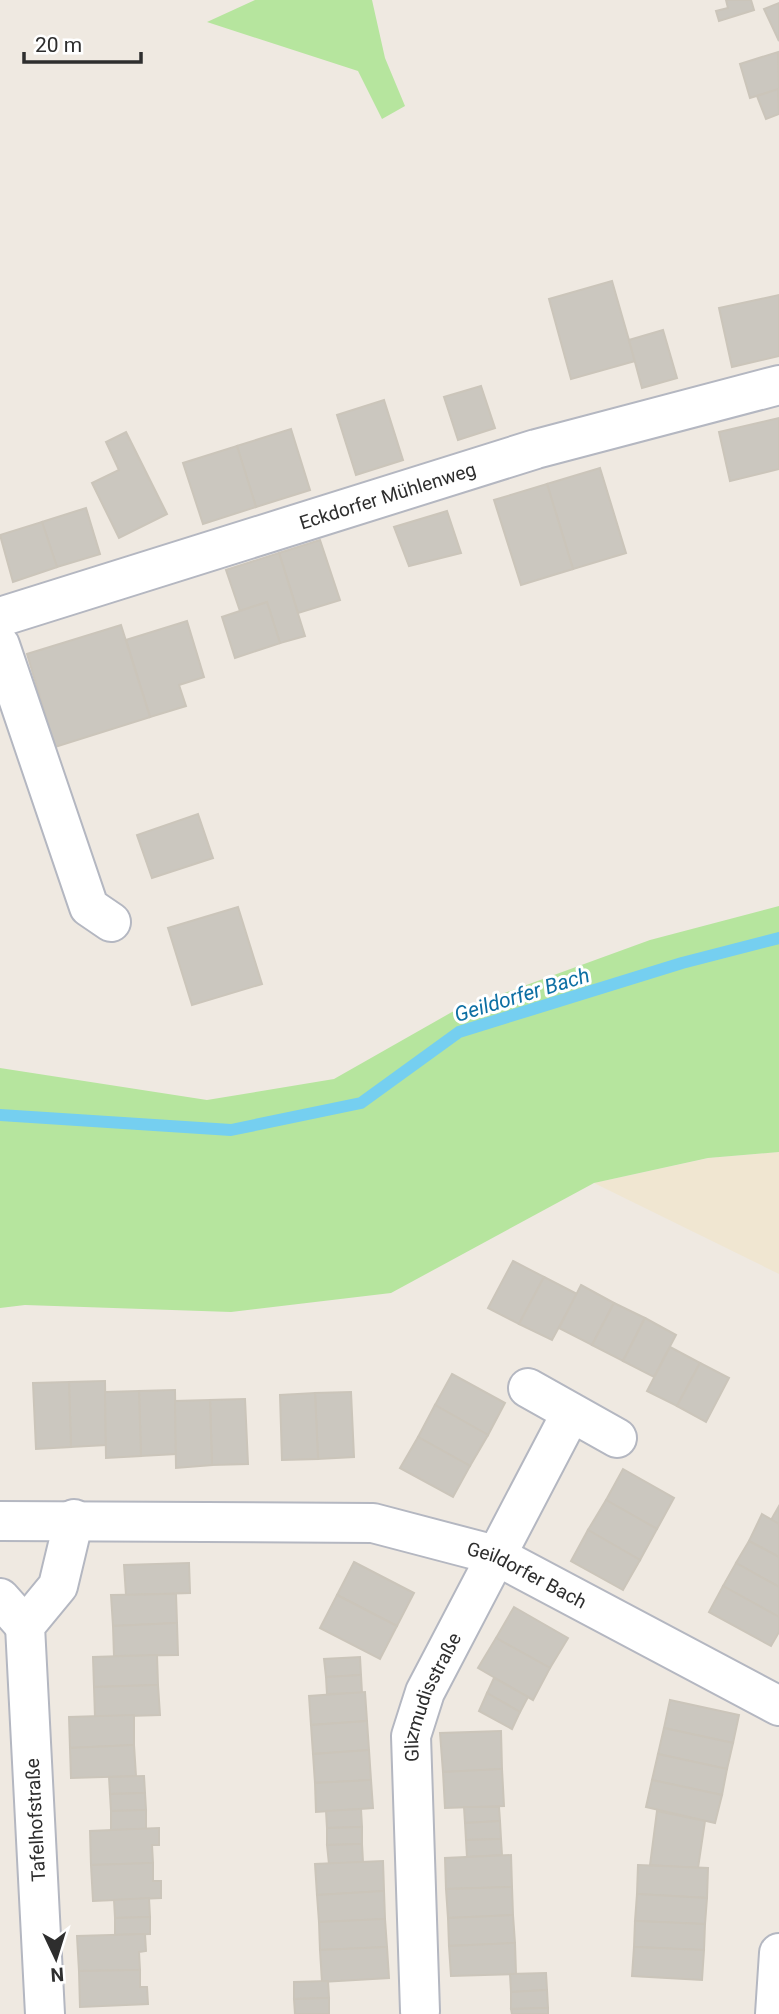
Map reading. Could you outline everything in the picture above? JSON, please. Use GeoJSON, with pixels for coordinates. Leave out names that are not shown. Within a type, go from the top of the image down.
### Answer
{"type":"FeatureCollection","features":[{"type":"Feature","properties":{"kind":"street","name":"Eckdorfer Mühlenweg"},"geometry":{"type":"LineString","coordinates":[[0,617],[536,449],[779,385]]}},
{"type":"Feature","properties":{"kind":"street"},"geometry":{"type":"LineString","coordinates":[[0,645],[89,907],[111,922]]}},
{"type":"Feature","properties":{"kind":"street"},"geometry":{"type":"LineString","coordinates":[[528,1388],[617,1438]]}},
{"type":"Feature","properties":{"kind":"street","name":"Glizmudisstraße"},"geometry":{"type":"LineString","coordinates":[[419,2011],[411,1736],[425,1692],[571,1413]]}},
{"type":"Feature","properties":{"kind":"street"},"geometry":{"type":"LineString","coordinates":[[0,1598],[25,1626],[58,1586],[74,1519]]}},
{"type":"Feature","properties":{"kind":"street","name":"Geildorfer Bach"},"geometry":{"type":"LineString","coordinates":[[0,1521],[74,1519],[373,1523],[495,1555],[779,1706]]}},
{"type":"Feature","properties":{"kind":"street","name":"Tafelhofstraße"},"geometry":{"type":"LineString","coordinates":[[25,1626],[45,2014]]}},
{"type":"Feature","properties":{"kind":"street"},"geometry":{"type":"LineString","coordinates":[[775,2014],[779,1953]]}},
{"type":"Feature","properties":{"kind":"shaded area"},"geometry":{"type":"Polygon","coordinates":[[[779,1152],[779,1274],[594,1183],[709,1158],[779,1152]]]}},
{"type":"Feature","properties":{"kind":"green space"},"geometry":{"type":"Polygon","coordinates":[[[255,0],[372,0],[385,58],[405,106],[382,119],[358,71],[207,22],[255,0]]]}},
{"type":"Feature","properties":{"kind":"green space"},"geometry":{"type":"Polygon","coordinates":[[[779,906],[779,1152],[708,1158],[594,1183],[391,1293],[231,1312],[25,1305],[0,1308],[0,1068],[207,1100],[334,1079],[452,1012],[650,940],[779,906]]]}},
{"type":"Feature","properties":{"kind":"building"},"geometry":{"type":"Polygon","coordinates":[[[726,0],[751,0],[754,10],[719,21],[716,11],[728,8],[726,0]]]}},
{"type":"Feature","properties":{"kind":"building"},"geometry":{"type":"Polygon","coordinates":[[[779,3],[779,41],[764,9],[779,3]]]}},
{"type":"Feature","properties":{"kind":"building"},"geometry":{"type":"Polygon","coordinates":[[[778,52],[779,89],[750,98],[740,64],[778,52]]]}},
{"type":"Feature","properties":{"kind":"building"},"geometry":{"type":"Polygon","coordinates":[[[778,89],[779,114],[766,119],[757,96],[778,89]]]}},
{"type":"Feature","properties":{"kind":"building"},"geometry":{"type":"Polygon","coordinates":[[[612,281],[635,361],[571,379],[549,299],[612,281]]]}},
{"type":"Feature","properties":{"kind":"building"},"geometry":{"type":"Polygon","coordinates":[[[779,295],[779,356],[732,367],[719,308],[779,295]]]}},
{"type":"Feature","properties":{"kind":"building"},"geometry":{"type":"Polygon","coordinates":[[[663,330],[677,378],[642,388],[629,340],[663,330]]]}},
{"type":"Feature","properties":{"kind":"building"},"geometry":{"type":"Polygon","coordinates":[[[481,386],[495,428],[458,440],[444,397],[481,386]]]}},
{"type":"Feature","properties":{"kind":"building"},"geometry":{"type":"Polygon","coordinates":[[[384,400],[403,460],[356,475],[337,415],[384,400]]]}},
{"type":"Feature","properties":{"kind":"building"},"geometry":{"type":"Polygon","coordinates":[[[779,418],[779,469],[730,481],[719,432],[779,418]]]}},
{"type":"Feature","properties":{"kind":"building"},"geometry":{"type":"Polygon","coordinates":[[[291,429],[310,490],[256,507],[237,446],[291,429]]]}},
{"type":"Feature","properties":{"kind":"building"},"geometry":{"type":"Polygon","coordinates":[[[126,432],[167,514],[119,538],[92,483],[119,470],[106,442],[126,432]]]}},
{"type":"Feature","properties":{"kind":"building"},"geometry":{"type":"Polygon","coordinates":[[[237,446],[256,507],[203,524],[183,463],[237,446]]]}},
{"type":"Feature","properties":{"kind":"building"},"geometry":{"type":"Polygon","coordinates":[[[600,468],[626,553],[573,569],[547,484],[600,468]]]}},
{"type":"Feature","properties":{"kind":"building"},"geometry":{"type":"Polygon","coordinates":[[[547,484],[573,569],[521,585],[494,500],[547,484]]]}},
{"type":"Feature","properties":{"kind":"building"},"geometry":{"type":"Polygon","coordinates":[[[86,508],[100,554],[57,567],[42,522],[86,508]]]}},
{"type":"Feature","properties":{"kind":"building"},"geometry":{"type":"Polygon","coordinates":[[[447,511],[461,553],[409,566],[394,527],[447,511]]]}},
{"type":"Feature","properties":{"kind":"building"},"geometry":{"type":"Polygon","coordinates":[[[42,522],[57,567],[13,582],[0,535],[42,522]]]}},
{"type":"Feature","properties":{"kind":"building"},"geometry":{"type":"Polygon","coordinates":[[[320,540],[340,600],[298,613],[279,553],[320,540]]]}},
{"type":"Feature","properties":{"kind":"building"},"geometry":{"type":"Polygon","coordinates":[[[279,553],[305,636],[280,643],[267,602],[240,611],[226,570],[279,553]]]}},
{"type":"Feature","properties":{"kind":"building"},"geometry":{"type":"Polygon","coordinates":[[[267,602],[280,643],[235,658],[222,617],[267,602]]]}},
{"type":"Feature","properties":{"kind":"building"},"geometry":{"type":"Polygon","coordinates":[[[187,621],[204,677],[179,685],[186,706],[150,717],[126,640],[187,621]]]}},
{"type":"Feature","properties":{"kind":"building"},"geometry":{"type":"Polygon","coordinates":[[[121,625],[150,717],[55,747],[27,654],[121,625]]]}},
{"type":"Feature","properties":{"kind":"building"},"geometry":{"type":"Polygon","coordinates":[[[198,814],[213,858],[152,878],[137,835],[198,814]]]}},
{"type":"Feature","properties":{"kind":"building"},"geometry":{"type":"Polygon","coordinates":[[[238,907],[262,984],[192,1005],[168,928],[238,907]]]}},
{"type":"Feature","properties":{"kind":"building"},"geometry":{"type":"Polygon","coordinates":[[[513,1261],[544,1277],[519,1324],[488,1308],[513,1261]]]}},
{"type":"Feature","properties":{"kind":"building"},"geometry":{"type":"Polygon","coordinates":[[[544,1277],[577,1294],[552,1340],[519,1324],[544,1277]]]}},
{"type":"Feature","properties":{"kind":"building"},"geometry":{"type":"Polygon","coordinates":[[[581,1285],[614,1303],[592,1345],[559,1328],[581,1285]]]}},
{"type":"Feature","properties":{"kind":"building"},"geometry":{"type":"Polygon","coordinates":[[[614,1303],[645,1318],[623,1361],[592,1345],[614,1303]]]}},
{"type":"Feature","properties":{"kind":"building"},"geometry":{"type":"Polygon","coordinates":[[[645,1318],[676,1335],[654,1377],[623,1361],[645,1318]]]}},
{"type":"Feature","properties":{"kind":"building"},"geometry":{"type":"Polygon","coordinates":[[[670,1347],[700,1363],[677,1406],[647,1391],[670,1347]]]}},
{"type":"Feature","properties":{"kind":"building"},"geometry":{"type":"Polygon","coordinates":[[[700,1363],[729,1378],[706,1422],[677,1406],[700,1363]]]}},
{"type":"Feature","properties":{"kind":"building"},"geometry":{"type":"Polygon","coordinates":[[[452,1374],[505,1403],[488,1435],[435,1405],[452,1374]]]}},
{"type":"Feature","properties":{"kind":"building"},"geometry":{"type":"Polygon","coordinates":[[[105,1381],[106,1445],[71,1447],[69,1382],[105,1381]]]}},
{"type":"Feature","properties":{"kind":"building"},"geometry":{"type":"Polygon","coordinates":[[[69,1382],[71,1447],[36,1449],[33,1383],[69,1382]]]}},
{"type":"Feature","properties":{"kind":"building"},"geometry":{"type":"Polygon","coordinates":[[[175,1390],[176,1454],[141,1456],[139,1391],[175,1390]]]}},
{"type":"Feature","properties":{"kind":"building"},"geometry":{"type":"Polygon","coordinates":[[[139,1391],[141,1456],[106,1458],[105,1392],[139,1391]]]}},
{"type":"Feature","properties":{"kind":"building"},"geometry":{"type":"Polygon","coordinates":[[[351,1392],[354,1457],[318,1459],[315,1393],[351,1392]]]}},
{"type":"Feature","properties":{"kind":"building"},"geometry":{"type":"Polygon","coordinates":[[[315,1393],[318,1459],[282,1460],[280,1395],[315,1393]]]}},
{"type":"Feature","properties":{"kind":"building"},"geometry":{"type":"Polygon","coordinates":[[[245,1399],[248,1464],[212,1465],[210,1400],[245,1399]]]}},
{"type":"Feature","properties":{"kind":"building"},"geometry":{"type":"Polygon","coordinates":[[[210,1400],[212,1465],[176,1468],[175,1401],[210,1400]]]}},
{"type":"Feature","properties":{"kind":"building"},"geometry":{"type":"Polygon","coordinates":[[[435,1405],[488,1435],[470,1466],[418,1437],[435,1405]]]}},
{"type":"Feature","properties":{"kind":"building"},"geometry":{"type":"Polygon","coordinates":[[[418,1437],[470,1466],[453,1497],[400,1468],[418,1437]]]}},
{"type":"Feature","properties":{"kind":"building"},"geometry":{"type":"Polygon","coordinates":[[[623,1469],[674,1498],[657,1529],[606,1500],[623,1469]]]}},
{"type":"Feature","properties":{"kind":"building"},"geometry":{"type":"Polygon","coordinates":[[[606,1500],[657,1529],[640,1560],[588,1530],[606,1500]]]}},
{"type":"Feature","properties":{"kind":"building"},"geometry":{"type":"Polygon","coordinates":[[[779,1506],[779,1524],[771,1520],[779,1506]]]}},
{"type":"Feature","properties":{"kind":"building"},"geometry":{"type":"Polygon","coordinates":[[[762,1514],[779,1524],[779,1557],[749,1541],[762,1514]]]}},
{"type":"Feature","properties":{"kind":"building"},"geometry":{"type":"Polygon","coordinates":[[[588,1530],[640,1560],[623,1590],[571,1561],[588,1530]]]}},
{"type":"Feature","properties":{"kind":"building"},"geometry":{"type":"Polygon","coordinates":[[[749,1541],[779,1557],[779,1587],[736,1563],[749,1541]]]}},
{"type":"Feature","properties":{"kind":"building"},"geometry":{"type":"Polygon","coordinates":[[[354,1562],[414,1593],[397,1626],[337,1595],[354,1562]]]}},
{"type":"Feature","properties":{"kind":"building"},"geometry":{"type":"Polygon","coordinates":[[[189,1563],[190,1593],[126,1595],[124,1565],[189,1563]]]}},
{"type":"Feature","properties":{"kind":"building"},"geometry":{"type":"Polygon","coordinates":[[[736,1563],[779,1587],[779,1617],[723,1586],[736,1563]]]}},
{"type":"Feature","properties":{"kind":"building"},"geometry":{"type":"Polygon","coordinates":[[[723,1586],[779,1617],[779,1632],[771,1646],[709,1612],[723,1586]]]}},
{"type":"Feature","properties":{"kind":"building"},"geometry":{"type":"Polygon","coordinates":[[[176,1594],[177,1623],[113,1626],[111,1595],[176,1594]]]}},
{"type":"Feature","properties":{"kind":"building"},"geometry":{"type":"Polygon","coordinates":[[[337,1595],[397,1626],[380,1659],[320,1628],[337,1595]]]}},
{"type":"Feature","properties":{"kind":"building"},"geometry":{"type":"Polygon","coordinates":[[[514,1607],[568,1638],[550,1668],[496,1638],[514,1607]]]}},
{"type":"Feature","properties":{"kind":"building"},"geometry":{"type":"Polygon","coordinates":[[[177,1623],[178,1655],[114,1656],[113,1626],[177,1623]]]}},
{"type":"Feature","properties":{"kind":"building"},"geometry":{"type":"Polygon","coordinates":[[[496,1638],[550,1668],[533,1700],[478,1668],[496,1638]]]}},
{"type":"Feature","properties":{"kind":"building"},"geometry":{"type":"Polygon","coordinates":[[[157,1655],[158,1685],[94,1687],[93,1657],[157,1655]]]}},
{"type":"Feature","properties":{"kind":"building"},"geometry":{"type":"Polygon","coordinates":[[[360,1657],[361,1675],[326,1677],[324,1659],[360,1657]]]}},
{"type":"Feature","properties":{"kind":"building"},"geometry":{"type":"Polygon","coordinates":[[[361,1675],[362,1693],[327,1694],[326,1677],[361,1675]]]}},
{"type":"Feature","properties":{"kind":"building"},"geometry":{"type":"Polygon","coordinates":[[[494,1678],[528,1697],[520,1712],[487,1693],[494,1678]]]}},
{"type":"Feature","properties":{"kind":"building"},"geometry":{"type":"Polygon","coordinates":[[[158,1685],[160,1715],[95,1717],[94,1687],[158,1685]]]}},
{"type":"Feature","properties":{"kind":"building"},"geometry":{"type":"Polygon","coordinates":[[[365,1692],[367,1721],[311,1725],[309,1696],[365,1692]]]}},
{"type":"Feature","properties":{"kind":"building"},"geometry":{"type":"Polygon","coordinates":[[[487,1693],[520,1712],[512,1729],[479,1711],[487,1693]]]}},
{"type":"Feature","properties":{"kind":"building"},"geometry":{"type":"Polygon","coordinates":[[[670,1700],[739,1715],[733,1743],[664,1728],[670,1700]]]}},
{"type":"Feature","properties":{"kind":"building"},"geometry":{"type":"Polygon","coordinates":[[[134,1715],[134,1745],[70,1748],[69,1717],[134,1715]]]}},
{"type":"Feature","properties":{"kind":"building"},"geometry":{"type":"Polygon","coordinates":[[[367,1721],[369,1750],[313,1754],[311,1725],[367,1721]]]}},
{"type":"Feature","properties":{"kind":"building"},"geometry":{"type":"Polygon","coordinates":[[[664,1728],[733,1743],[727,1769],[658,1754],[664,1728]]]}},
{"type":"Feature","properties":{"kind":"building"},"geometry":{"type":"Polygon","coordinates":[[[501,1731],[502,1769],[443,1772],[440,1733],[501,1731]]]}},
{"type":"Feature","properties":{"kind":"building"},"geometry":{"type":"Polygon","coordinates":[[[134,1745],[136,1776],[71,1778],[70,1748],[134,1745]]]}},
{"type":"Feature","properties":{"kind":"building"},"geometry":{"type":"Polygon","coordinates":[[[369,1750],[371,1780],[315,1783],[313,1754],[369,1750]]]}},
{"type":"Feature","properties":{"kind":"building"},"geometry":{"type":"Polygon","coordinates":[[[658,1754],[727,1769],[722,1795],[652,1780],[658,1754]]]}},
{"type":"Feature","properties":{"kind":"building"},"geometry":{"type":"Polygon","coordinates":[[[502,1769],[504,1806],[445,1808],[443,1772],[502,1769]]]}},
{"type":"Feature","properties":{"kind":"building"},"geometry":{"type":"Polygon","coordinates":[[[144,1776],[145,1793],[110,1794],[109,1777],[144,1776]]]}},
{"type":"Feature","properties":{"kind":"building"},"geometry":{"type":"Polygon","coordinates":[[[371,1780],[373,1808],[316,1812],[315,1783],[371,1780]]]}},
{"type":"Feature","properties":{"kind":"building"},"geometry":{"type":"Polygon","coordinates":[[[652,1780],[722,1795],[715,1823],[646,1807],[652,1780]]]}},
{"type":"Feature","properties":{"kind":"building"},"geometry":{"type":"Polygon","coordinates":[[[145,1793],[146,1810],[111,1811],[110,1794],[145,1793]]]}},
{"type":"Feature","properties":{"kind":"building"},"geometry":{"type":"Polygon","coordinates":[[[464,1807],[499,1807],[500,1821],[465,1823],[464,1807]]]}},
{"type":"Feature","properties":{"kind":"building"},"geometry":{"type":"Polygon","coordinates":[[[361,1809],[362,1827],[327,1828],[326,1811],[361,1809]]]}},
{"type":"Feature","properties":{"kind":"building"},"geometry":{"type":"Polygon","coordinates":[[[146,1810],[146,1829],[111,1830],[111,1811],[146,1810]]]}},
{"type":"Feature","properties":{"kind":"building"},"geometry":{"type":"Polygon","coordinates":[[[657,1811],[705,1821],[698,1868],[650,1865],[657,1811]]]}},
{"type":"Feature","properties":{"kind":"building"},"geometry":{"type":"Polygon","coordinates":[[[500,1821],[501,1839],[466,1840],[465,1823],[500,1821]]]}},
{"type":"Feature","properties":{"kind":"building"},"geometry":{"type":"Polygon","coordinates":[[[362,1827],[362,1844],[327,1845],[327,1828],[362,1827]]]}},
{"type":"Feature","properties":{"kind":"building"},"geometry":{"type":"Polygon","coordinates":[[[159,1828],[159,1845],[152,1845],[153,1863],[91,1865],[90,1831],[159,1828]]]}},
{"type":"Feature","properties":{"kind":"building"},"geometry":{"type":"Polygon","coordinates":[[[501,1839],[502,1855],[467,1857],[466,1840],[501,1839]]]}},
{"type":"Feature","properties":{"kind":"building"},"geometry":{"type":"Polygon","coordinates":[[[362,1844],[363,1862],[329,1864],[327,1845],[362,1844]]]}},
{"type":"Feature","properties":{"kind":"building"},"geometry":{"type":"Polygon","coordinates":[[[511,1855],[512,1887],[446,1889],[445,1858],[511,1855]]]}},
{"type":"Feature","properties":{"kind":"building"},"geometry":{"type":"Polygon","coordinates":[[[383,1861],[384,1891],[317,1895],[315,1864],[383,1861]]]}},
{"type":"Feature","properties":{"kind":"building"},"geometry":{"type":"Polygon","coordinates":[[[153,1863],[153,1881],[161,1881],[161,1898],[93,1901],[91,1865],[153,1863]]]}},
{"type":"Feature","properties":{"kind":"building"},"geometry":{"type":"Polygon","coordinates":[[[638,1865],[708,1868],[707,1898],[637,1894],[638,1865]]]}},
{"type":"Feature","properties":{"kind":"building"},"geometry":{"type":"Polygon","coordinates":[[[512,1887],[513,1915],[448,1918],[446,1889],[512,1887]]]}},
{"type":"Feature","properties":{"kind":"building"},"geometry":{"type":"Polygon","coordinates":[[[384,1891],[385,1919],[319,1922],[317,1895],[384,1891]]]}},
{"type":"Feature","properties":{"kind":"building"},"geometry":{"type":"Polygon","coordinates":[[[637,1894],[707,1898],[705,1924],[635,1921],[637,1894]]]}},
{"type":"Feature","properties":{"kind":"building"},"geometry":{"type":"Polygon","coordinates":[[[149,1898],[150,1917],[115,1918],[114,1900],[149,1898]]]}},
{"type":"Feature","properties":{"kind":"building"},"geometry":{"type":"Polygon","coordinates":[[[513,1915],[515,1943],[449,1946],[448,1918],[513,1915]]]}},
{"type":"Feature","properties":{"kind":"building"},"geometry":{"type":"Polygon","coordinates":[[[150,1917],[150,1934],[115,1935],[115,1918],[150,1917]]]}},
{"type":"Feature","properties":{"kind":"building"},"geometry":{"type":"Polygon","coordinates":[[[385,1919],[387,1947],[320,1950],[319,1922],[385,1919]]]}},
{"type":"Feature","properties":{"kind":"building"},"geometry":{"type":"Polygon","coordinates":[[[635,1921],[705,1924],[704,1950],[634,1947],[635,1921]]]}},
{"type":"Feature","properties":{"kind":"building"},"geometry":{"type":"Polygon","coordinates":[[[145,1934],[146,1951],[139,1952],[140,1970],[79,1971],[77,1936],[145,1934]]]}},
{"type":"Feature","properties":{"kind":"building"},"geometry":{"type":"Polygon","coordinates":[[[515,1943],[516,1974],[451,1976],[449,1946],[515,1943]]]}},
{"type":"Feature","properties":{"kind":"building"},"geometry":{"type":"Polygon","coordinates":[[[387,1947],[389,1978],[322,1982],[320,1950],[387,1947]]]}},
{"type":"Feature","properties":{"kind":"building"},"geometry":{"type":"Polygon","coordinates":[[[634,1947],[704,1950],[702,1980],[632,1976],[634,1947]]]}},
{"type":"Feature","properties":{"kind":"building"},"geometry":{"type":"Polygon","coordinates":[[[140,1970],[140,1987],[147,1987],[148,2004],[80,2007],[79,1971],[140,1970]]]}},
{"type":"Feature","properties":{"kind":"building"},"geometry":{"type":"Polygon","coordinates":[[[546,1973],[547,1990],[511,1992],[510,1974],[546,1973]]]}},
{"type":"Feature","properties":{"kind":"building"},"geometry":{"type":"Polygon","coordinates":[[[328,1981],[329,1998],[294,1999],[294,1982],[328,1981]]]}},
{"type":"Feature","properties":{"kind":"building"},"geometry":{"type":"Polygon","coordinates":[[[547,1990],[548,2008],[511,2009],[511,1992],[547,1990]]]}},
{"type":"Feature","properties":{"kind":"building"},"geometry":{"type":"Polygon","coordinates":[[[329,1998],[329,2014],[295,2014],[294,1999],[329,1998]]]}},
{"type":"Feature","properties":{"kind":"building"},"geometry":{"type":"Polygon","coordinates":[[[548,2008],[548,2014],[512,2014],[511,2009],[548,2008]]]}},
{"type":"Feature","properties":{"kind":"waterway","name":"Geildorfer Bach"},"geometry":{"type":"LineString","coordinates":[[0,1115],[231,1130],[361,1103],[459,1032],[682,963],[779,938]]}}]}
